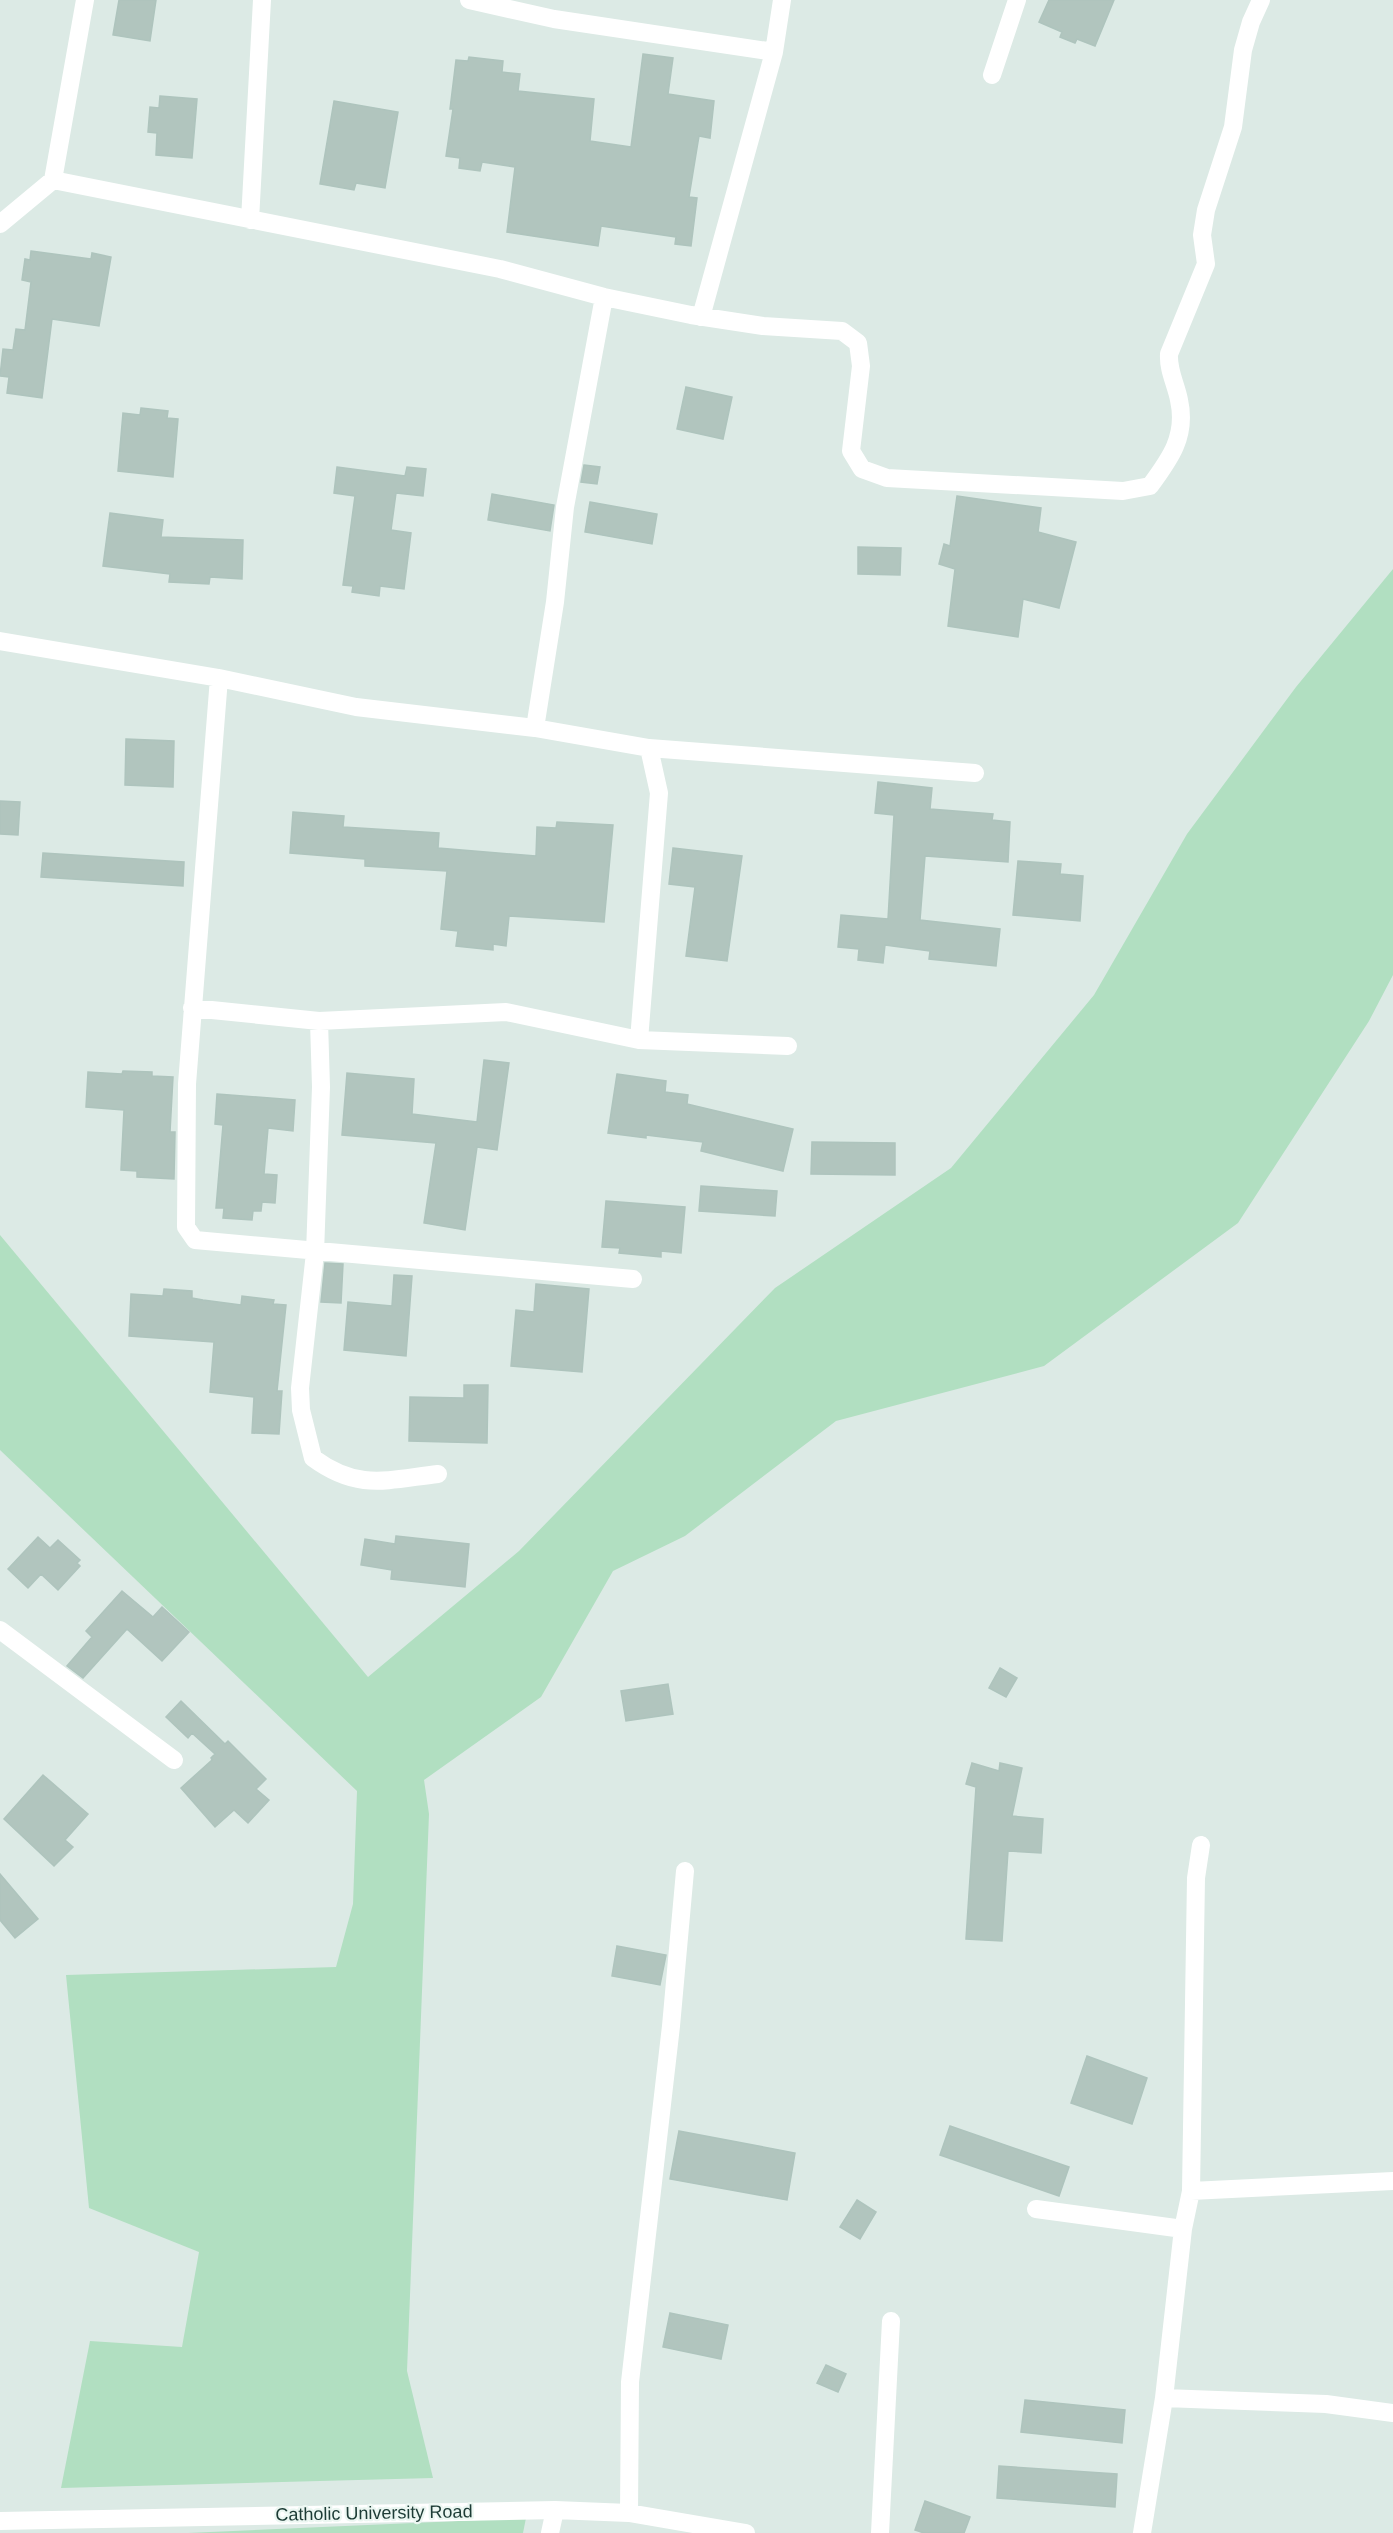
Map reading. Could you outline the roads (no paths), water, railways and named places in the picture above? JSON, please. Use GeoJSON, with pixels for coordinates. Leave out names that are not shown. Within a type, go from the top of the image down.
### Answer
{"type":"FeatureCollection","features":[{"type":"Feature","properties":{"kind":"street"},"geometry":{"type":"LineString","coordinates":[[0,224],[52,180],[85,0]]}},
{"type":"Feature","properties":{"kind":"street"},"geometry":{"type":"LineString","coordinates":[[250,220],[262,0]]}},
{"type":"Feature","properties":{"kind":"street"},"geometry":{"type":"LineString","coordinates":[[469,0],[555,20],[774,52]]}},
{"type":"Feature","properties":{"kind":"street"},"geometry":{"type":"LineString","coordinates":[[701,317],[774,52],[782,0]]}},
{"type":"Feature","properties":{"kind":"street"},"geometry":{"type":"LineString","coordinates":[[992,75],[1017,0]]}},
{"type":"Feature","properties":{"kind":"street"},"geometry":{"type":"LineString","coordinates":[[52,180],[501,269],[604,297],[701,317],[763,326],[842,331],[858,343],[861,366],[851,451],[862,469],[887,478],[1123,491],[1150,486],[1165,466],[1183,426],[1179,400],[1168,364],[1169,354],[1206,264],[1202,235],[1206,210],[1233,127],[1244,50],[1251,22],[1261,0]]}},
{"type":"Feature","properties":{"kind":"street"},"geometry":{"type":"LineString","coordinates":[[535,728],[555,602],[565,507],[604,297]]}},
{"type":"Feature","properties":{"kind":"street"},"geometry":{"type":"LineString","coordinates":[[0,641],[219,678],[356,707],[535,728],[650,748],[975,774]]}},
{"type":"Feature","properties":{"kind":"street"},"geometry":{"type":"LineString","coordinates":[[219,678],[187,1084],[186,1227],[195,1240],[315,1253],[633,1280]]}},
{"type":"Feature","properties":{"kind":"street"},"geometry":{"type":"LineString","coordinates":[[639,1040],[659,794],[650,748]]}},
{"type":"Feature","properties":{"kind":"street"},"geometry":{"type":"LineString","coordinates":[[192,1008],[319,1021],[506,1012],[639,1040],[788,1046]]}},
{"type":"Feature","properties":{"kind":"street"},"geometry":{"type":"LineString","coordinates":[[319,1021],[321,1087],[315,1253],[300,1388],[301,1410],[313,1458],[330,1471],[366,1483],[438,1474]]}},
{"type":"Feature","properties":{"kind":"street"},"geometry":{"type":"LineString","coordinates":[[0,1630],[174,1760]]}},
{"type":"Feature","properties":{"kind":"street"},"geometry":{"type":"LineString","coordinates":[[1142,2533],[1164,2397],[1183,2229],[1191,2191],[1196,1878],[1201,1845]]}},
{"type":"Feature","properties":{"kind":"street"},"geometry":{"type":"LineString","coordinates":[[629,2513],[630,2382],[671,2026],[685,1871]]}},
{"type":"Feature","properties":{"kind":"street"},"geometry":{"type":"LineString","coordinates":[[1191,2191],[1393,2181]]}},
{"type":"Feature","properties":{"kind":"street"},"geometry":{"type":"LineString","coordinates":[[1036,2209],[1183,2229]]}},
{"type":"Feature","properties":{"kind":"street"},"geometry":{"type":"LineString","coordinates":[[880,2533],[891,2321]]}},
{"type":"Feature","properties":{"kind":"street"},"geometry":{"type":"LineString","coordinates":[[1164,2397],[1326,2404],[1393,2413]]}},
{"type":"Feature","properties":{"kind":"street"},"geometry":{"type":"LineString","coordinates":[[550,2533],[555,2510]]}},
{"type":"Feature","properties":{"kind":"street","name":"Catholic University Road"},"geometry":{"type":"LineString","coordinates":[[0,2521],[555,2510],[629,2513],[746,2533]]}}]}
